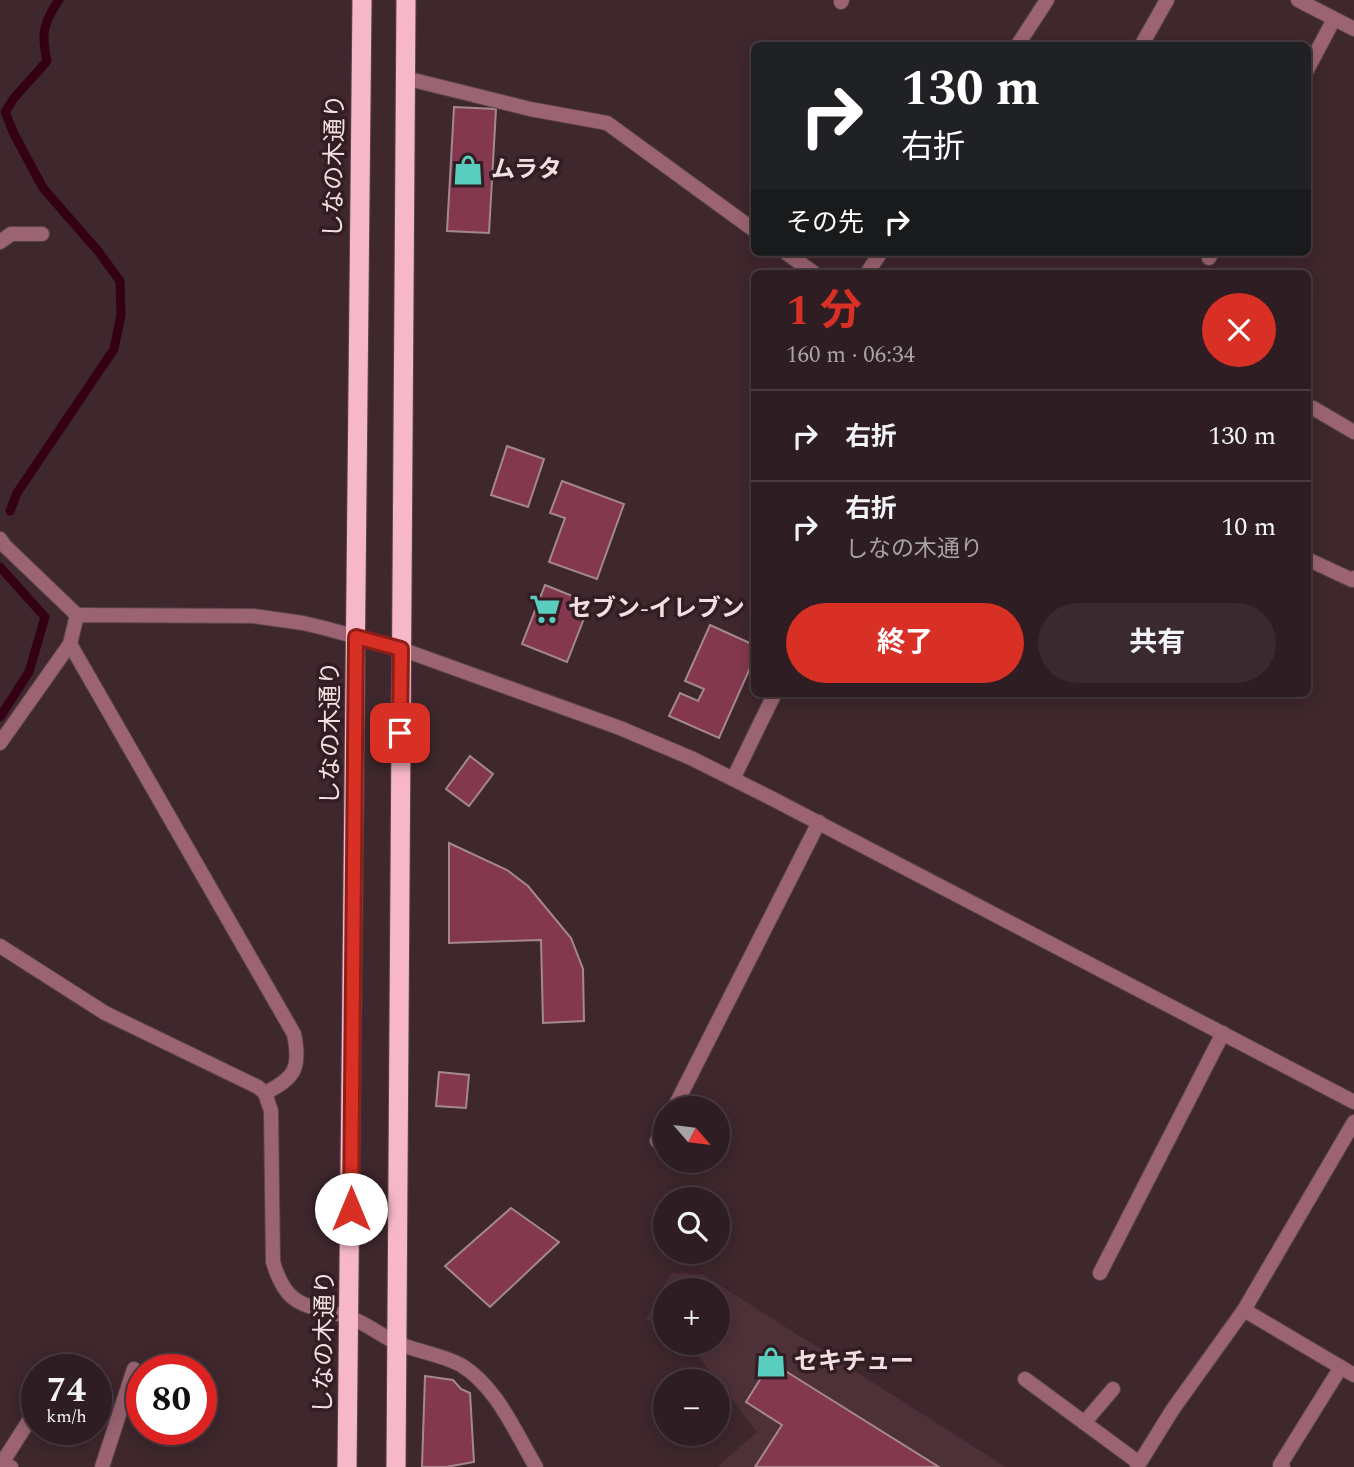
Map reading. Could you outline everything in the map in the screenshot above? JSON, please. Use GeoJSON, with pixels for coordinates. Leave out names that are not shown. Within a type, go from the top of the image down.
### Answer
{"type":"FeatureCollection","features":[{"type":"Feature","properties":{"kind":"highway","name":"しなの木通り"},"geometry":{"type":"LineString","coordinates":[[347,1467],[362,0]]}},
{"type":"Feature","properties":{"kind":"highway"},"geometry":{"type":"LineString","coordinates":[[396,1467],[406,0]]}},
{"type":"Feature","properties":{"kind":"street"},"geometry":{"type":"LineString","coordinates":[[1020,42],[1047,0]]}},
{"type":"Feature","properties":{"kind":"street"},"geometry":{"type":"LineString","coordinates":[[1143,42],[1167,0]]}},
{"type":"Feature","properties":{"kind":"street"},"geometry":{"type":"LineString","coordinates":[[1298,0],[1354,29]]}},
{"type":"Feature","properties":{"kind":"street"},"geometry":{"type":"LineString","coordinates":[[1311,62],[1334,19]]}},
{"type":"Feature","properties":{"kind":"street"},"geometry":{"type":"LineString","coordinates":[[405,78],[530,109],[607,123],[751,228]]}},
{"type":"Feature","properties":{"kind":"street"},"geometry":{"type":"LineString","coordinates":[[0,242],[11,234],[41,234]]}},
{"type":"Feature","properties":{"kind":"street"},"geometry":{"type":"LineString","coordinates":[[791,256],[810,270]]}},
{"type":"Feature","properties":{"kind":"street"},"geometry":{"type":"LineString","coordinates":[[1313,408],[1354,432]]}},
{"type":"Feature","properties":{"kind":"street"},"geometry":{"type":"LineString","coordinates":[[0,539],[77,615],[253,616],[303,623],[401,649],[620,728],[733,779],[819,822],[1354,1102]]}},
{"type":"Feature","properties":{"kind":"street"},"geometry":{"type":"LineString","coordinates":[[1311,561],[1353,580]]}},
{"type":"Feature","properties":{"kind":"street"},"geometry":{"type":"LineString","coordinates":[[0,743],[70,644],[77,615]]}},
{"type":"Feature","properties":{"kind":"street"},"geometry":{"type":"LineString","coordinates":[[70,644],[294,1034],[298,1051],[295,1068],[285,1083],[265,1094]]}},
{"type":"Feature","properties":{"kind":"street"},"geometry":{"type":"LineString","coordinates":[[733,779],[773,697]]}},
{"type":"Feature","properties":{"kind":"street"},"geometry":{"type":"LineString","coordinates":[[680,1096],[819,822]]}},
{"type":"Feature","properties":{"kind":"street"},"geometry":{"type":"LineString","coordinates":[[0,946],[104,1013],[258,1087],[265,1094],[271,1111],[273,1262],[280,1284],[292,1298],[310,1307],[350,1317],[398,1344],[460,1364],[487,1386],[536,1467]]}},
{"type":"Feature","properties":{"kind":"street"},"geometry":{"type":"LineString","coordinates":[[1100,1273],[1223,1033]]}},
{"type":"Feature","properties":{"kind":"street"},"geometry":{"type":"LineString","coordinates":[[1025,1379],[1138,1465],[1173,1409],[1244,1310],[1354,1122]]}},
{"type":"Feature","properties":{"kind":"street"},"geometry":{"type":"LineString","coordinates":[[1244,1310],[1354,1375]]}},
{"type":"Feature","properties":{"kind":"street"},"geometry":{"type":"LineString","coordinates":[[1283,1467],[1280,1465],[1340,1367]]}},
{"type":"Feature","properties":{"kind":"street"},"geometry":{"type":"LineString","coordinates":[[1084,1423],[1113,1389]]}},
{"type":"Feature","properties":{"kind":"street"},"geometry":{"type":"LineString","coordinates":[[102,1467],[126,1394]]}},
{"type":"Feature","properties":{"kind":"street"},"geometry":{"type":"LineString","coordinates":[[4,1464],[21,1435]]}},
{"type":"Feature","properties":{"kind":"shaded area","name":"セキチュー"},"geometry":{"type":"Polygon","coordinates":[[[671,1273],[702,1274],[708,1278],[668,1278],[671,1273]]]}},
{"type":"Feature","properties":{"kind":"shaded area","name":"セキチュー"},"geometry":{"type":"Polygon","coordinates":[[[730,1292],[1006,1467],[717,1467],[757,1432],[730,1397],[730,1369],[708,1369],[697,1355],[730,1355],[730,1292]]]}},
{"type":"Feature","properties":{"kind":"shaded area","name":"セキチュー"},"geometry":{"type":"Polygon","coordinates":[[[653,1306],[653,1323],[646,1319],[653,1306]]]}},
{"type":"Feature","properties":{"kind":"building"},"geometry":{"type":"Polygon","coordinates":[[[454,107],[496,109],[489,233],[447,231],[454,107]]]}},
{"type":"Feature","properties":{"kind":"building"},"geometry":{"type":"Polygon","coordinates":[[[507,446],[544,459],[528,507],[491,495],[507,446]]]}},
{"type":"Feature","properties":{"kind":"building"},"geometry":{"type":"Polygon","coordinates":[[[562,481],[624,504],[597,579],[549,562],[565,518],[550,513],[562,481]]]}},
{"type":"Feature","properties":{"kind":"building"},"geometry":{"type":"Polygon","coordinates":[[[545,585],[590,603],[567,662],[522,644],[545,585]]]}},
{"type":"Feature","properties":{"kind":"building"},"geometry":{"type":"Polygon","coordinates":[[[710,625],[751,644],[751,666],[719,738],[669,716],[680,693],[698,701],[704,689],[685,681],[710,625]]]}},
{"type":"Feature","properties":{"kind":"building"},"geometry":{"type":"Polygon","coordinates":[[[470,756],[493,774],[469,806],[446,789],[470,756]]]}},
{"type":"Feature","properties":{"kind":"building"},"geometry":{"type":"Polygon","coordinates":[[[449,843],[507,870],[528,886],[571,938],[583,969],[584,1021],[543,1023],[541,940],[449,943],[449,843]]]}},
{"type":"Feature","properties":{"kind":"building"},"geometry":{"type":"Polygon","coordinates":[[[439,1072],[469,1075],[466,1108],[436,1106],[439,1072]]]}},
{"type":"Feature","properties":{"kind":"building"},"geometry":{"type":"Polygon","coordinates":[[[511,1208],[559,1242],[490,1307],[445,1266],[511,1208]]]}},
{"type":"Feature","properties":{"kind":"building"},"geometry":{"type":"Polygon","coordinates":[[[771,1362],[939,1467],[755,1467],[782,1425],[746,1402],[771,1362]]]}},
{"type":"Feature","properties":{"kind":"building"},"geometry":{"type":"Polygon","coordinates":[[[425,1376],[453,1380],[461,1389],[470,1393],[474,1462],[446,1467],[422,1467],[425,1376]]]}},
{"type":"Feature","properties":{"kind":"waterway"},"geometry":{"type":"LineString","coordinates":[[10,511],[17,493],[114,349],[121,315],[120,281],[98,251],[43,188],[5,112],[47,61],[45,29],[59,0]]}},
{"type":"Feature","properties":{"kind":"waterway"},"geometry":{"type":"LineString","coordinates":[[0,567],[45,617],[29,672],[0,717]]}},
{"type":"Feature","properties":{"kind":"place","name":"ムラタ"},"geometry":{"type":"Point","coordinates":[468,170]}},
{"type":"Feature","properties":{"kind":"place","name":"セブン-イレブン"},"geometry":{"type":"Point","coordinates":[545,609]}},
{"type":"Feature","properties":{"kind":"place","name":"セキチュー"},"geometry":{"type":"Point","coordinates":[771,1362]}},
{"type":"Feature","properties":{"kind":"route"},"geometry":{"type":"LineString","coordinates":[[351,1209],[356,637],[401,649],[400,733]]}}]}
